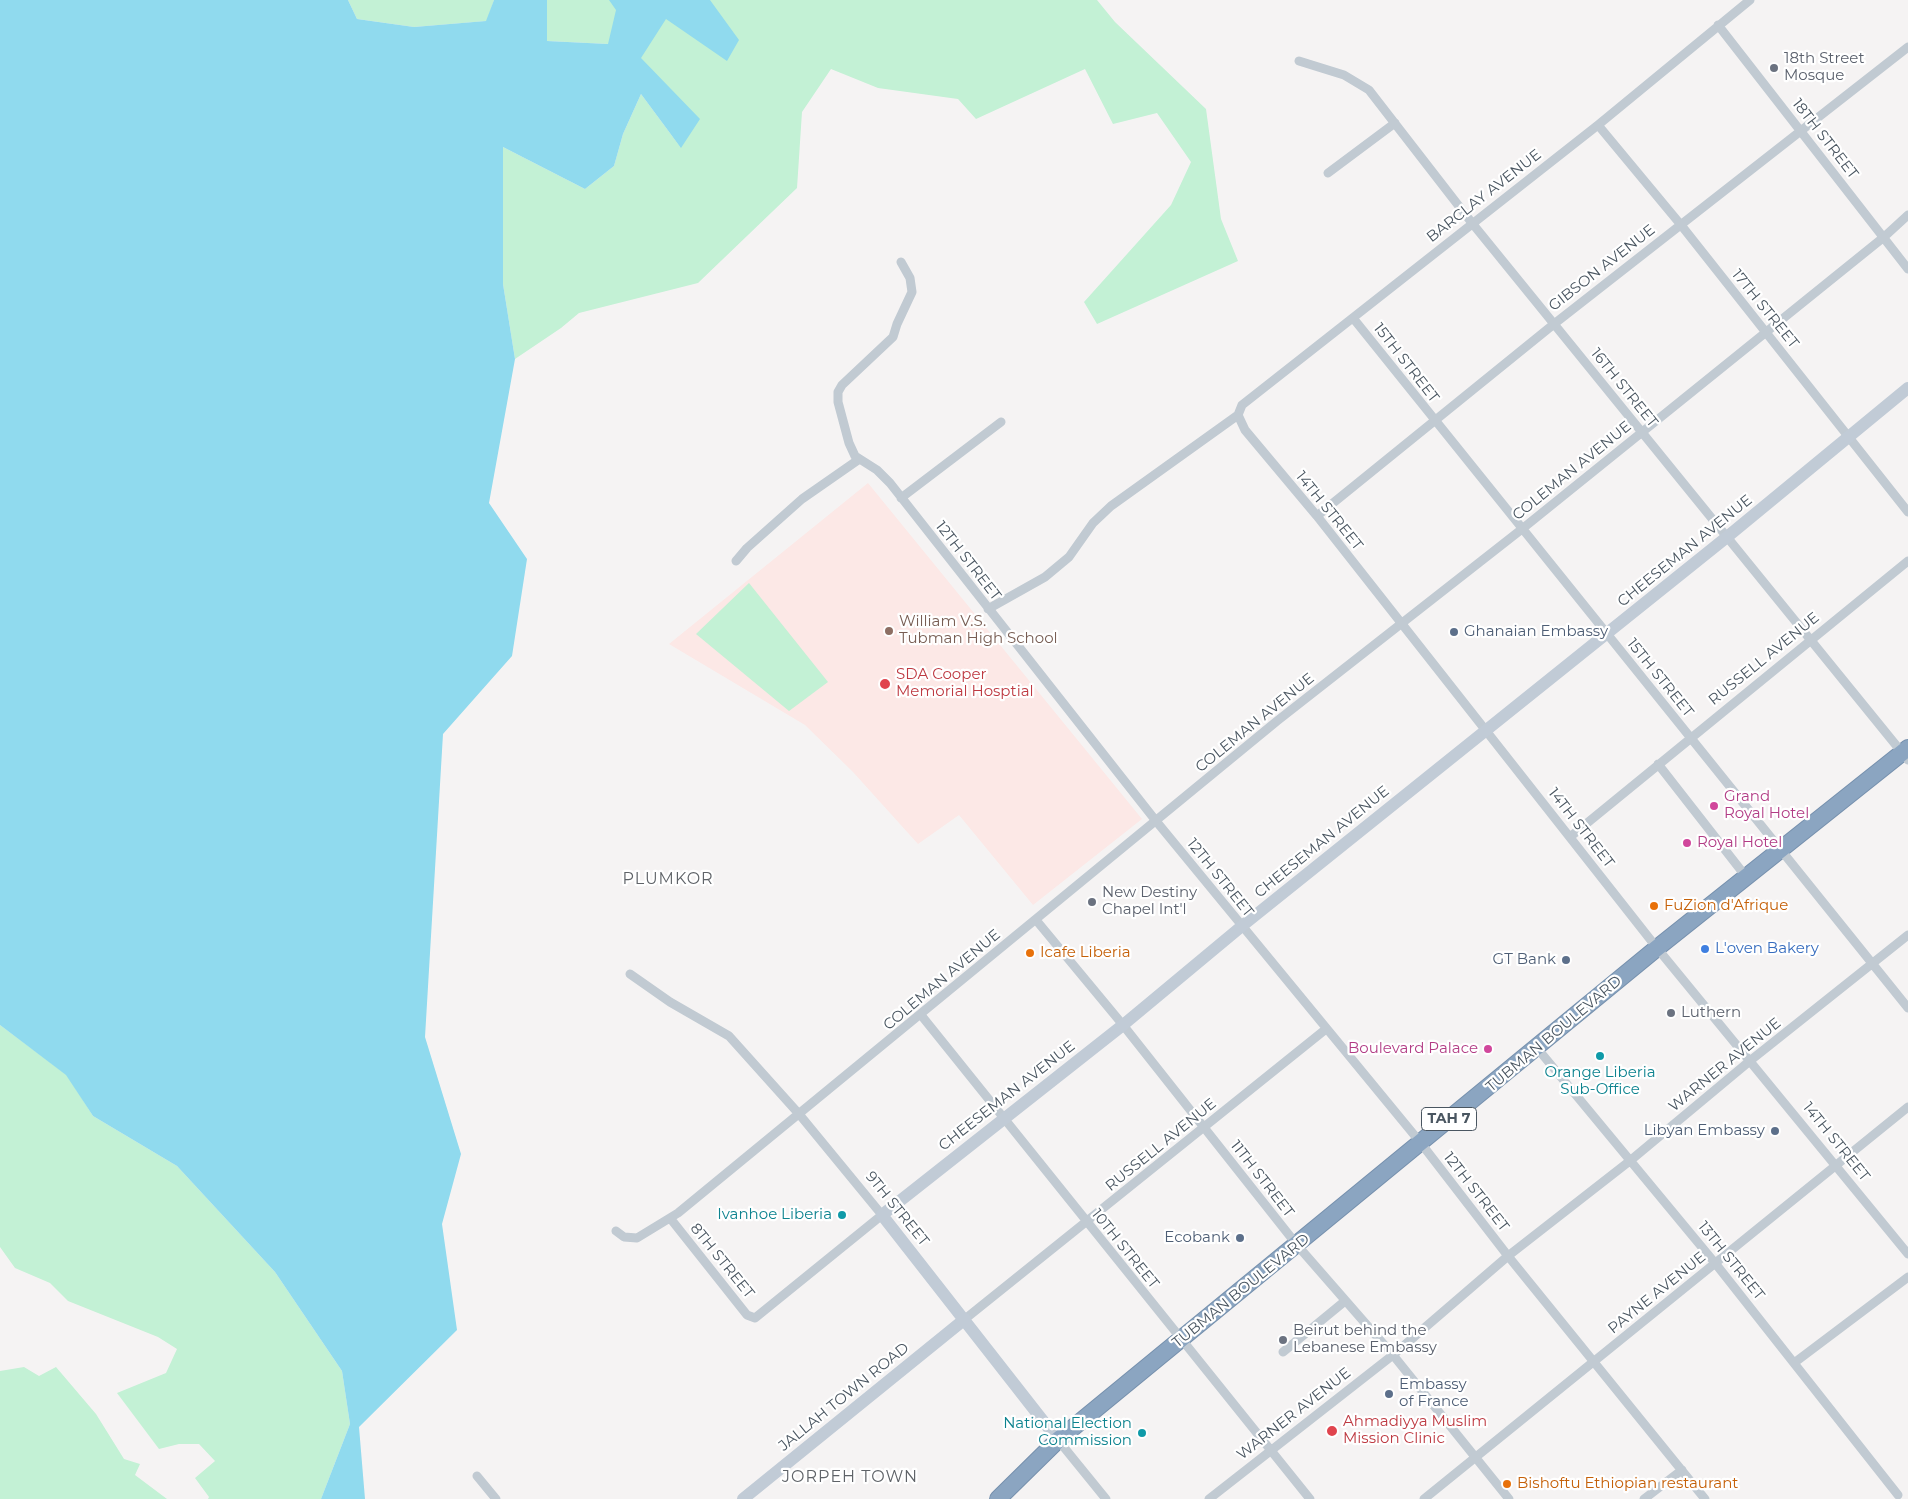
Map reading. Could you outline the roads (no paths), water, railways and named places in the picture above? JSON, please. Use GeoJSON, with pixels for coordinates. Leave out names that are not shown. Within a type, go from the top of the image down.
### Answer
{"type":"FeatureCollection","features":[{"type":"Feature","properties":{"kind":"highway","name":"TUBMAN BOULEVARD"},"geometry":{"type":"LineString","coordinates":[[998,1499],[1058,1440],[1420,1142],[1657,948],[1906,754]]}},
{"type":"Feature","properties":{"kind":"street","name":"BARCLAY AVENUE"},"geometry":{"type":"LineString","coordinates":[[988,609],[1045,578],[1069,557],[1093,523],[1111,506],[1238,415],[1242,405],[1598,124],[1750,0]]}},
{"type":"Feature","properties":{"kind":"street","name":"18TH STREET"},"geometry":{"type":"LineString","coordinates":[[1718,25],[1908,269]]}},
{"type":"Feature","properties":{"kind":"street","name":"GIBSON AVENUE"},"geometry":{"type":"LineString","coordinates":[[1317,516],[1554,324],[1908,47]]}},
{"type":"Feature","properties":{"kind":"street","name":"16TH STREET"},"geometry":{"type":"LineString","coordinates":[[1299,61],[1344,75],[1369,90],[1472,223],[1810,639],[1906,754]]}},
{"type":"Feature","properties":{"kind":"street"},"geometry":{"type":"LineString","coordinates":[[1328,174],[1395,123]]}},
{"type":"Feature","properties":{"kind":"street","name":"17TH STREET"},"geometry":{"type":"LineString","coordinates":[[1598,124],[1850,436],[1908,512]]}},
{"type":"Feature","properties":{"kind":"street","name":"COLEMAN AVENUE"},"geometry":{"type":"LineString","coordinates":[[616,1231],[624,1237],[637,1238],[670,1218],[921,1015],[1156,821],[1400,624],[1522,529],[1884,237],[1908,215]]}},
{"type":"Feature","properties":{"kind":"street"},"geometry":{"type":"LineString","coordinates":[[736,561],[746,548],[802,499],[858,460],[849,444],[838,402],[838,392],[842,385],[893,337],[912,292],[910,278],[901,262]]}},
{"type":"Feature","properties":{"kind":"street","name":"15TH STREET"},"geometry":{"type":"LineString","coordinates":[[1353,318],[1908,1008]]}},
{"type":"Feature","properties":{"kind":"street","name":"CHEESEMAN AVENUE"},"geometry":{"type":"LineString","coordinates":[[755,1318],[1123,1025],[1242,926],[1607,634],[1908,388]]}},
{"type":"Feature","properties":{"kind":"street","name":"14TH STREET"},"geometry":{"type":"LineString","coordinates":[[1238,415],[1246,430],[1317,516],[1400,624],[1657,948],[1751,1060],[1908,1254]]}},
{"type":"Feature","properties":{"kind":"street"},"geometry":{"type":"LineString","coordinates":[[901,498],[1001,422]]}},
{"type":"Feature","properties":{"kind":"street","name":"12TH STREET"},"geometry":{"type":"LineString","coordinates":[[858,460],[878,470],[901,498],[1156,821],[1420,1142],[1508,1256],[1705,1499]]}},
{"type":"Feature","properties":{"kind":"street","name":"RUSSELL AVENUE"},"geometry":{"type":"LineString","coordinates":[[1570,837],[1810,639],[1908,561]]}},
{"type":"Feature","properties":{"kind":"street"},"geometry":{"type":"LineString","coordinates":[[1658,764],[1746,878]]}},
{"type":"Feature","properties":{"kind":"street","name":"11TH STREET"},"geometry":{"type":"LineString","coordinates":[[1036,920],[1123,1025],[1296,1245],[1392,1355],[1509,1499]]}},
{"type":"Feature","properties":{"kind":"street","name":"WARNER AVENUE"},"geometry":{"type":"LineString","coordinates":[[1209,1499],[1392,1355],[1508,1256],[1632,1160],[1751,1060],[1908,935]]}},
{"type":"Feature","properties":{"kind":"street","name":"9TH STREET"},"geometry":{"type":"LineString","coordinates":[[630,974],[670,1002],[729,1036],[799,1114],[882,1215],[1106,1499]]}},
{"type":"Feature","properties":{"kind":"street","name":"10TH STREET"},"geometry":{"type":"LineString","coordinates":[[921,1015],[1310,1499]]}},
{"type":"Feature","properties":{"kind":"street","name":"RUSSELL AVENUE"},"geometry":{"type":"LineString","coordinates":[[965,1319],[1087,1223],[1326,1029]]}},
{"type":"Feature","properties":{"kind":"street","name":"13TH STREET"},"geometry":{"type":"LineString","coordinates":[[1537,1048],[1716,1263],[1898,1495]]}},
{"type":"Feature","properties":{"kind":"street","name":"PAYNE AVENUE"},"geometry":{"type":"LineString","coordinates":[[1424,1499],[1908,1108]]}},
{"type":"Feature","properties":{"kind":"street","name":"8TH STREET"},"geometry":{"type":"LineString","coordinates":[[670,1218],[748,1315],[755,1318]]}},
{"type":"Feature","properties":{"kind":"street"},"geometry":{"type":"LineString","coordinates":[[1794,1363],[1908,1277]]}},
{"type":"Feature","properties":{"kind":"street"},"geometry":{"type":"LineString","coordinates":[[1283,1352],[1345,1301]]}},
{"type":"Feature","properties":{"kind":"street","name":"JALLAH TOWN ROAD"},"geometry":{"type":"LineString","coordinates":[[743,1499],[965,1319]]}},
{"type":"Feature","properties":{"kind":"street"},"geometry":{"type":"LineString","coordinates":[[1644,1499],[1682,1470]]}},
{"type":"Feature","properties":{"kind":"street"},"geometry":{"type":"LineString","coordinates":[[477,1476],[496,1499]]}},
{"type":"Feature","properties":{"kind":"water"},"geometry":{"type":"Polygon","coordinates":[[[0,0],[348,0],[357,19],[414,27],[486,21],[494,0],[547,0],[547,41],[608,44],[616,10],[609,0],[710,0],[739,40],[727,61],[666,19],[641,58],[700,119],[681,148],[641,94],[623,134],[614,166],[585,189],[503,147],[503,284],[515,359],[489,503],[527,559],[512,656],[443,734],[425,1037],[461,1154],[442,1224],[457,1330],[359,1427],[365,1499],[321,1499],[350,1424],[342,1371],[275,1272],[177,1166],[93,1116],[66,1075],[0,1025],[0,0]]]}},
{"type":"Feature","properties":{"kind":"place","name":"18th Street Mosque"},"geometry":{"type":"Point","coordinates":[1774,68]}},
{"type":"Feature","properties":{"kind":"place","name":"William V.S. Tubman High School"},"geometry":{"type":"Point","coordinates":[889,631]}},
{"type":"Feature","properties":{"kind":"place","name":"Ghanaian Embassy"},"geometry":{"type":"Point","coordinates":[1454,632]}},
{"type":"Feature","properties":{"kind":"place","name":"SDA Cooper Memorial Hosptial"},"geometry":{"type":"Point","coordinates":[885,684]}},
{"type":"Feature","properties":{"kind":"place","name":"Grand Royal Hotel"},"geometry":{"type":"Point","coordinates":[1714,806]}},
{"type":"Feature","properties":{"kind":"place","name":"Royal Hotel"},"geometry":{"type":"Point","coordinates":[1687,843]}},
{"type":"Feature","properties":{"kind":"place","name":"New Destiny Chapel Int'l"},"geometry":{"type":"Point","coordinates":[1092,902]}},
{"type":"Feature","properties":{"kind":"place","name":"FuZion d'Afrique"},"geometry":{"type":"Point","coordinates":[1654,906]}},
{"type":"Feature","properties":{"kind":"place","name":"L'oven Bakery"},"geometry":{"type":"Point","coordinates":[1705,949]}},
{"type":"Feature","properties":{"kind":"place","name":"Icafe Liberia"},"geometry":{"type":"Point","coordinates":[1030,953]}},
{"type":"Feature","properties":{"kind":"place","name":"GT Bank"},"geometry":{"type":"Point","coordinates":[1566,960]}},
{"type":"Feature","properties":{"kind":"place","name":"Luthern"},"geometry":{"type":"Point","coordinates":[1671,1013]}},
{"type":"Feature","properties":{"kind":"place","name":"Boulevard Palace"},"geometry":{"type":"Point","coordinates":[1488,1049]}},
{"type":"Feature","properties":{"kind":"place","name":"Orange Liberia Sub-Office"},"geometry":{"type":"Point","coordinates":[1600,1056]}},
{"type":"Feature","properties":{"kind":"place","name":"Libyan Embassy"},"geometry":{"type":"Point","coordinates":[1775,1131]}},
{"type":"Feature","properties":{"kind":"place","name":"Ivanhoe Liberia"},"geometry":{"type":"Point","coordinates":[842,1215]}},
{"type":"Feature","properties":{"kind":"place","name":"Ecobank"},"geometry":{"type":"Point","coordinates":[1240,1238]}},
{"type":"Feature","properties":{"kind":"place","name":"Beirut behind the Lebanese Embassy"},"geometry":{"type":"Point","coordinates":[1283,1340]}},
{"type":"Feature","properties":{"kind":"place","name":"Embassy of France"},"geometry":{"type":"Point","coordinates":[1389,1394]}},
{"type":"Feature","properties":{"kind":"place","name":"Ahmadiyya Muslim Mission Clinic"},"geometry":{"type":"Point","coordinates":[1332,1431]}},
{"type":"Feature","properties":{"kind":"place","name":"National Election Commission"},"geometry":{"type":"Point","coordinates":[1142,1433]}},
{"type":"Feature","properties":{"kind":"place","name":"Bishoftu Ethiopian restaurant"},"geometry":{"type":"Point","coordinates":[1507,1484]}},
{"type":"Feature","properties":{"kind":"district","name":"PLUMKOR"},"geometry":{"type":"Point","coordinates":[668,879]}},
{"type":"Feature","properties":{"kind":"district","name":"JORPEH TOWN"},"geometry":{"type":"Point","coordinates":[850,1477]}}]}
